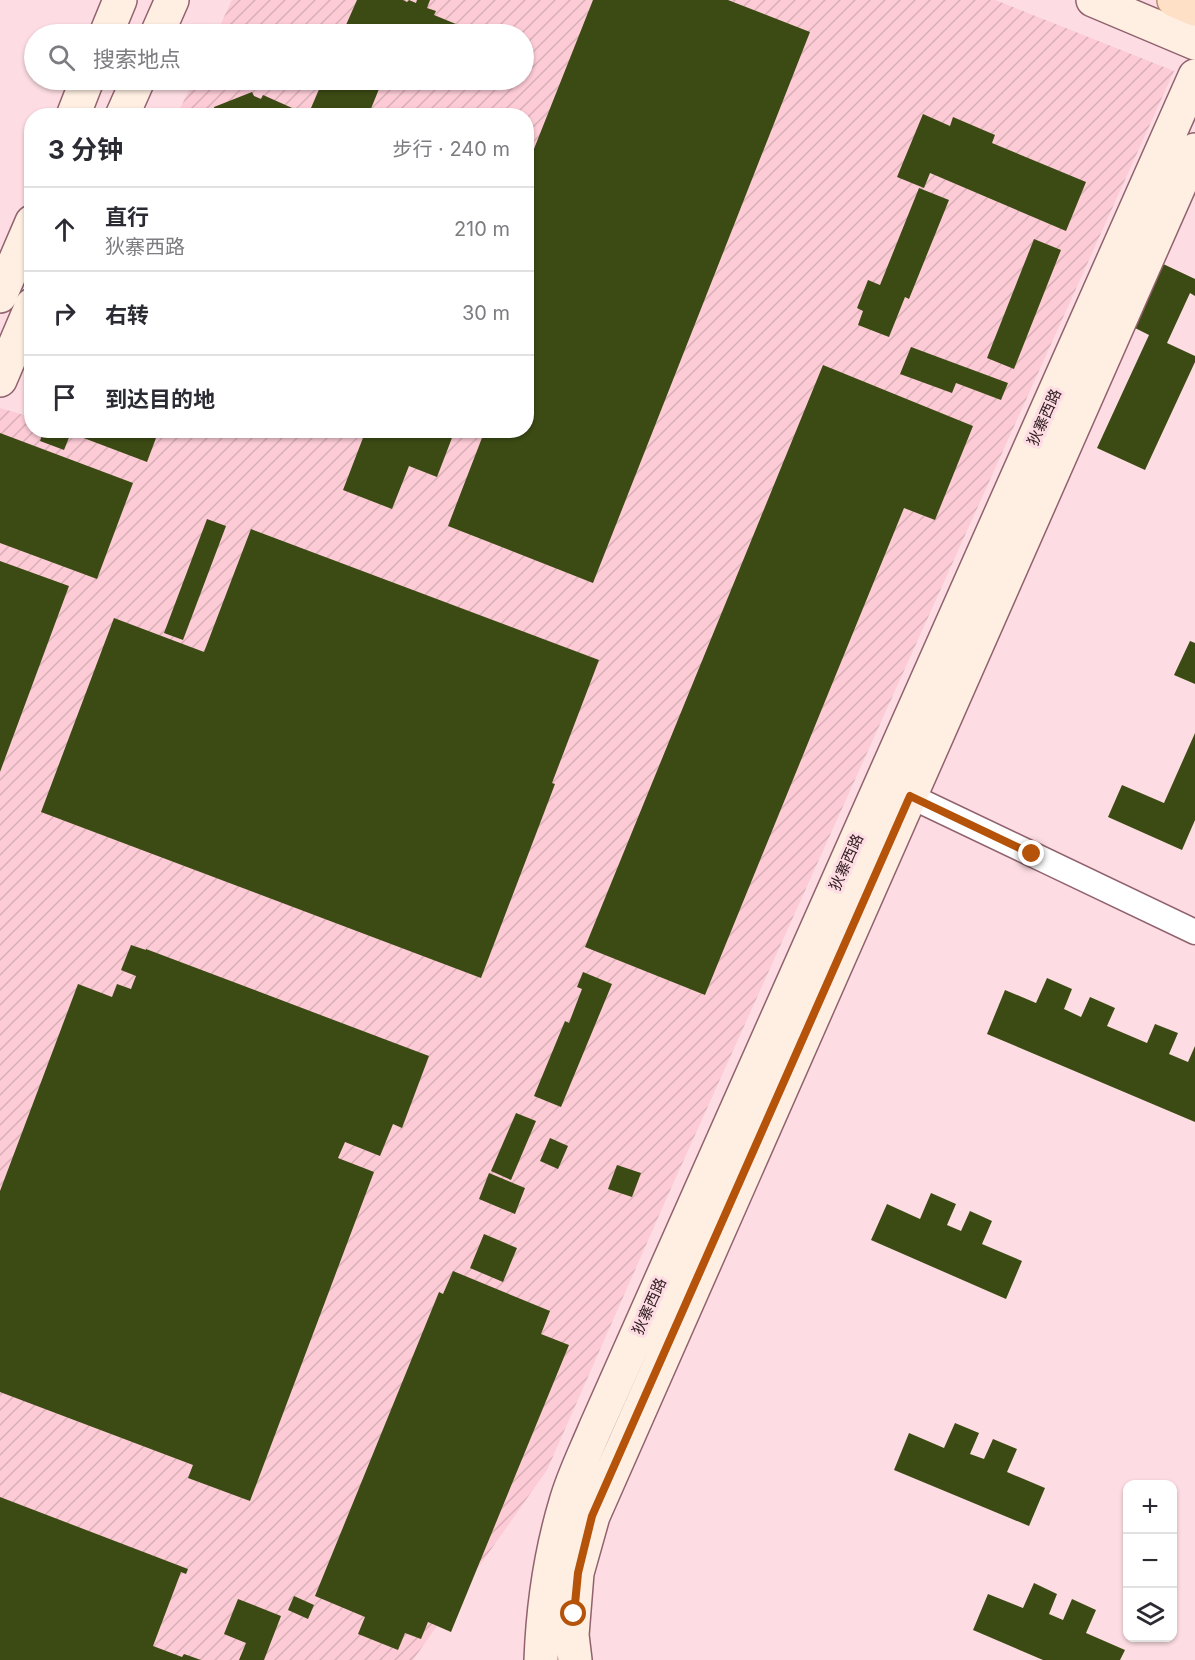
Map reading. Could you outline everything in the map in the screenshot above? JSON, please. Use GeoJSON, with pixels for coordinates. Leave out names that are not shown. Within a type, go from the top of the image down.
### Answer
{"type":"FeatureCollection","features":[{"type":"Feature","properties":{"kind":"main road"},"geometry":{"type":"LineString","coordinates":[[109,24],[120,0]]}},
{"type":"Feature","properties":{"kind":"main road"},"geometry":{"type":"LineString","coordinates":[[161,24],[172,0]]}},
{"type":"Feature","properties":{"kind":"main road"},"geometry":{"type":"LineString","coordinates":[[1093,0],[1195,43]]}},
{"type":"Feature","properties":{"kind":"main road"},"geometry":{"type":"LineString","coordinates":[[1174,0],[1195,9]]}},
{"type":"Feature","properties":{"kind":"main road","name":"狄寨西路"},"geometry":{"type":"LineString","coordinates":[[541,1660],[542,1630],[554,1554],[566,1500],[595,1429],[1195,76]]}},
{"type":"Feature","properties":{"kind":"main road"},"geometry":{"type":"LineString","coordinates":[[76,108],[83,90]]}},
{"type":"Feature","properties":{"kind":"main road"},"geometry":{"type":"LineString","coordinates":[[126,108],[134,90]]}},
{"type":"Feature","properties":{"kind":"main road","name":"狄寨西路"},"geometry":{"type":"LineString","coordinates":[[575,1660],[572,1635],[578,1573],[592,1516],[1195,150]]}},
{"type":"Feature","properties":{"kind":"main road"},"geometry":{"type":"LineString","coordinates":[[0,296],[24,240]]}},
{"type":"Feature","properties":{"kind":"main road"},"geometry":{"type":"LineString","coordinates":[[0,380],[24,324]]}},
{"type":"Feature","properties":{"kind":"street"},"geometry":{"type":"LineString","coordinates":[[910,796],[1195,932]]}},
{"type":"Feature","properties":{"kind":"shaded area"},"geometry":{"type":"Polygon","coordinates":[[[232,0],[995,0],[1174,71],[668,1195],[547,1470],[413,1660],[0,1660],[0,408],[24,415],[24,438],[534,438],[534,108],[180,108],[189,90],[534,90],[534,24],[221,24],[232,0]]]}},
{"type":"Feature","properties":{"kind":"building"},"geometry":{"type":"Polygon","coordinates":[[[357,0],[403,0],[407,2],[409,0],[416,3],[417,0],[430,0],[427,8],[436,11],[434,15],[456,24],[346,24],[357,0]]]}},
{"type":"Feature","properties":{"kind":"building"},"geometry":{"type":"Polygon","coordinates":[[[593,0],[728,0],[810,32],[593,583],[448,526],[482,438],[534,438],[534,149],[593,0]]]}},
{"type":"Feature","properties":{"kind":"building"},"geometry":{"type":"Polygon","coordinates":[[[319,90],[379,90],[371,108],[311,108],[319,90]]]}},
{"type":"Feature","properties":{"kind":"building"},"geometry":{"type":"Polygon","coordinates":[[[252,92],[254,96],[261,99],[263,95],[292,108],[214,108],[252,92]]]}},
{"type":"Feature","properties":{"kind":"building"},"geometry":{"type":"Polygon","coordinates":[[[923,114],[950,126],[953,117],[995,135],[992,143],[1086,182],[1066,231],[930,173],[924,188],[897,177],[923,114]]]}},
{"type":"Feature","properties":{"kind":"building"},"geometry":{"type":"Polygon","coordinates":[[[919,188],[949,200],[909,299],[905,297],[889,337],[858,325],[863,311],[857,308],[868,280],[880,285],[919,188]]]}},
{"type":"Feature","properties":{"kind":"building"},"geometry":{"type":"Polygon","coordinates":[[[1034,239],[1061,250],[1014,369],[987,358],[1034,239]]]}},
{"type":"Feature","properties":{"kind":"building"},"geometry":{"type":"Polygon","coordinates":[[[1159,262],[1195,279],[1195,296],[1190,293],[1167,343],[1195,356],[1195,362],[1145,470],[1097,448],[1149,335],[1129,325],[1159,262]]]}},
{"type":"Feature","properties":{"kind":"building"},"geometry":{"type":"Polygon","coordinates":[[[911,347],[1008,383],[1001,400],[956,383],[952,393],[900,374],[911,347]]]}},
{"type":"Feature","properties":{"kind":"building"},"geometry":{"type":"Polygon","coordinates":[[[823,365],[973,426],[935,520],[904,508],[705,995],[585,947],[823,365]]]}},
{"type":"Feature","properties":{"kind":"building"},"geometry":{"type":"Polygon","coordinates":[[[0,433],[133,483],[97,579],[0,543],[0,433]]]}},
{"type":"Feature","properties":{"kind":"building"},"geometry":{"type":"Polygon","coordinates":[[[41,438],[69,438],[64,450],[40,441],[41,438]]]}},
{"type":"Feature","properties":{"kind":"building"},"geometry":{"type":"Polygon","coordinates":[[[84,438],[156,438],[147,462],[84,438]]]}},
{"type":"Feature","properties":{"kind":"building"},"geometry":{"type":"Polygon","coordinates":[[[363,438],[452,438],[437,477],[409,466],[392,509],[343,490],[363,438]]]}},
{"type":"Feature","properties":{"kind":"building"},"geometry":{"type":"Polygon","coordinates":[[[207,519],[226,526],[183,640],[164,633],[207,519]]]}},
{"type":"Feature","properties":{"kind":"building"},"geometry":{"type":"Polygon","coordinates":[[[251,529],[599,660],[552,783],[555,784],[481,978],[41,812],[114,618],[204,652],[251,529]]]}},
{"type":"Feature","properties":{"kind":"building"},"geometry":{"type":"Polygon","coordinates":[[[0,561],[69,586],[0,772],[0,561]]]}},
{"type":"Feature","properties":{"kind":"building"},"geometry":{"type":"Polygon","coordinates":[[[1190,641],[1195,643],[1195,684],[1174,675],[1190,641]]]}},
{"type":"Feature","properties":{"kind":"building"},"geometry":{"type":"Polygon","coordinates":[[[1195,733],[1195,820],[1182,850],[1108,817],[1122,785],[1164,803],[1195,733]]]}},
{"type":"Feature","properties":{"kind":"building"},"geometry":{"type":"Polygon","coordinates":[[[131,945],[429,1056],[402,1128],[393,1124],[380,1156],[345,1142],[338,1158],[374,1172],[250,1501],[188,1478],[193,1465],[0,1392],[0,1191],[78,984],[112,997],[117,984],[131,989],[136,976],[121,970],[131,945]]]}},
{"type":"Feature","properties":{"kind":"building"},"geometry":{"type":"Polygon","coordinates":[[[583,972],[612,984],[561,1107],[534,1096],[565,1021],[569,1023],[582,989],[577,987],[583,972]]]}},
{"type":"Feature","properties":{"kind":"building"},"geometry":{"type":"Polygon","coordinates":[[[1047,978],[1072,989],[1064,1009],[1081,1017],[1090,997],[1115,1008],[1107,1026],[1147,1043],[1155,1024],[1178,1033],[1169,1054],[1188,1062],[1195,1046],[1195,1122],[987,1034],[1005,990],[1036,1003],[1047,978]]]}},
{"type":"Feature","properties":{"kind":"building"},"geometry":{"type":"Polygon","coordinates":[[[516,1113],[536,1121],[511,1180],[491,1171],[516,1113]]]}},
{"type":"Feature","properties":{"kind":"building"},"geometry":{"type":"Polygon","coordinates":[[[550,1138],[568,1146],[558,1169],[540,1161],[550,1138]]]}},
{"type":"Feature","properties":{"kind":"building"},"geometry":{"type":"Polygon","coordinates":[[[617,1165],[641,1173],[632,1197],[608,1189],[617,1165]]]}},
{"type":"Feature","properties":{"kind":"building"},"geometry":{"type":"Polygon","coordinates":[[[489,1173],[525,1188],[515,1214],[479,1199],[489,1173]]]}},
{"type":"Feature","properties":{"kind":"building"},"geometry":{"type":"Polygon","coordinates":[[[931,1193],[956,1204],[947,1225],[961,1231],[970,1211],[992,1221],[982,1244],[1022,1261],[1006,1299],[871,1240],[887,1204],[920,1219],[931,1193]]]}},
{"type":"Feature","properties":{"kind":"building"},"geometry":{"type":"Polygon","coordinates":[[[484,1234],[517,1248],[503,1282],[470,1268],[484,1234]]]}},
{"type":"Feature","properties":{"kind":"building"},"geometry":{"type":"Polygon","coordinates":[[[453,1271],[550,1311],[541,1334],[569,1345],[451,1632],[428,1622],[421,1639],[405,1633],[398,1650],[358,1634],[365,1617],[315,1596],[439,1292],[443,1294],[453,1271]]]}},
{"type":"Feature","properties":{"kind":"building"},"geometry":{"type":"Polygon","coordinates":[[[955,1423],[979,1433],[970,1454],[984,1459],[993,1439],[1017,1449],[1007,1472],[1045,1488],[1029,1526],[894,1470],[909,1433],[944,1448],[955,1423]]]}},
{"type":"Feature","properties":{"kind":"building"},"geometry":{"type":"Polygon","coordinates":[[[0,1497],[188,1569],[186,1574],[181,1572],[153,1646],[182,1657],[184,1654],[201,1660],[0,1660],[0,1497]]]}},
{"type":"Feature","properties":{"kind":"building"},"geometry":{"type":"Polygon","coordinates":[[[1034,1583],[1057,1594],[1049,1614],[1063,1620],[1072,1599],[1096,1610],[1086,1633],[1125,1650],[1120,1660],[1043,1660],[973,1630],[988,1594],[1023,1608],[1034,1583]]]}},
{"type":"Feature","properties":{"kind":"building"},"geometry":{"type":"Polygon","coordinates":[[[294,1596],[314,1605],[308,1619],[288,1610],[294,1596]]]}},
{"type":"Feature","properties":{"kind":"building"},"geometry":{"type":"Polygon","coordinates":[[[238,1599],[281,1616],[264,1660],[239,1660],[246,1643],[224,1634],[238,1599]]]}},
{"type":"Feature","properties":{"kind":"route"},"geometry":{"type":"LineString","coordinates":[[574,1614],[578,1573],[592,1516],[910,796],[1032,854]]}}]}
